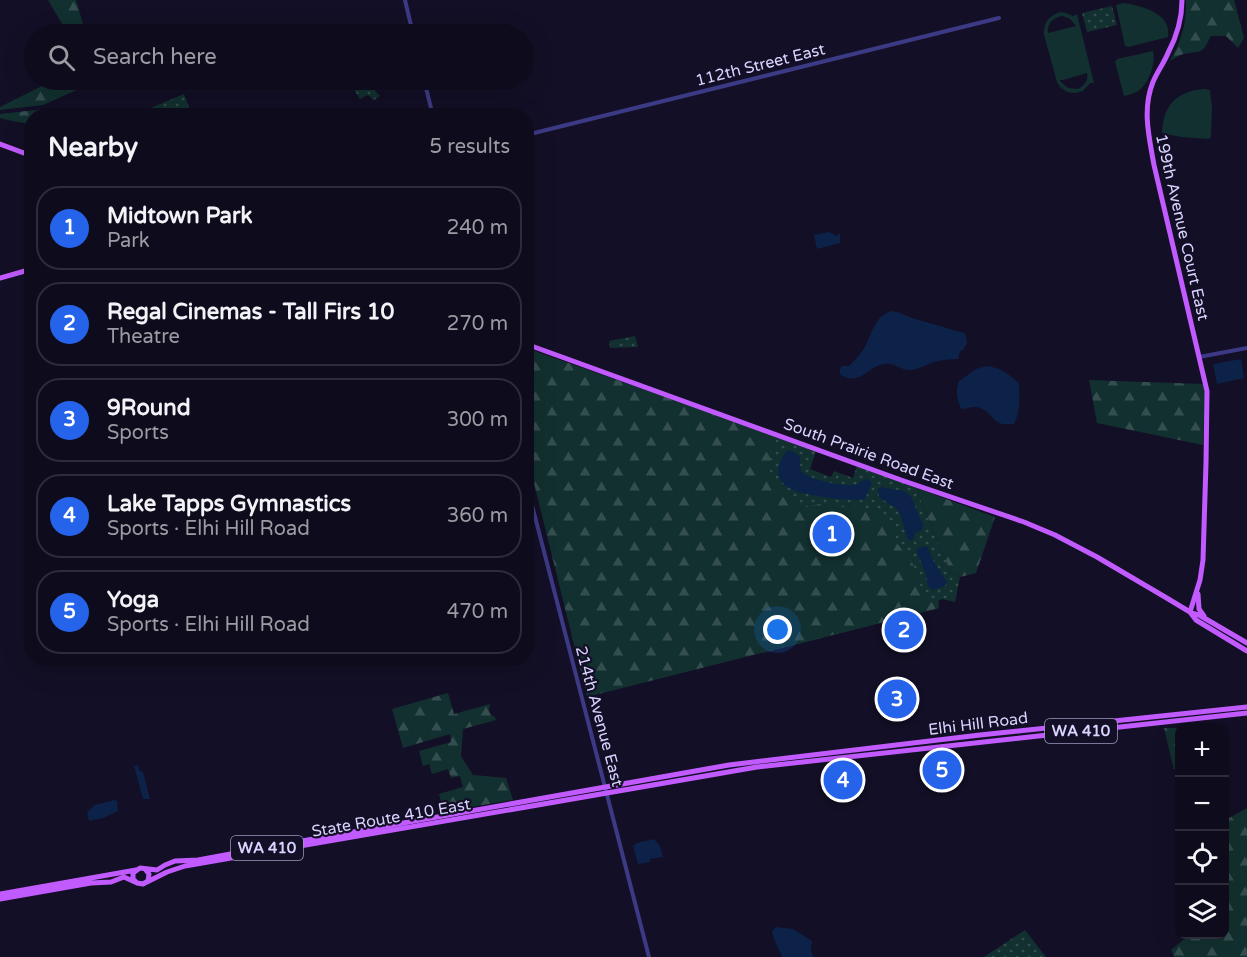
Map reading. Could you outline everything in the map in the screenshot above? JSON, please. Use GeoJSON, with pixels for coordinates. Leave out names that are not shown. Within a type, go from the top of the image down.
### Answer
{"type":"FeatureCollection","features":[{"type":"Feature","properties":{"kind":"main road","name":"199th Avenue Court East"},"geometry":{"type":"LineString","coordinates":[[1182,0],[1176,37],[1150,91],[1148,128],[1169,230],[1207,391],[1203,560],[1200,580],[1190,612]]}},
{"type":"Feature","properties":{"kind":"main road"},"geometry":{"type":"LineString","coordinates":[[0,144],[24,153]]}},
{"type":"Feature","properties":{"kind":"main road"},"geometry":{"type":"LineString","coordinates":[[0,278],[24,272]]}},
{"type":"Feature","properties":{"kind":"main road","name":"South Prairie Road East"},"geometry":{"type":"LineString","coordinates":[[534,347],[1037,527],[1101,559],[1247,643]]}},
{"type":"Feature","properties":{"kind":"main road"},"geometry":{"type":"LineString","coordinates":[[1197,591],[1199,609],[1207,620]]}},
{"type":"Feature","properties":{"kind":"main road","name":"South Prairie Road East"},"geometry":{"type":"LineString","coordinates":[[1190,612],[1196,620],[1247,651]]}},
{"type":"Feature","properties":{"kind":"main road","name":"Elhi Hill Road"},"geometry":{"type":"LineString","coordinates":[[607,790],[729,765],[1247,707]]}},
{"type":"Feature","properties":{"kind":"main road","name":"Elhi Hill Road"},"geometry":{"type":"LineString","coordinates":[[607,790],[757,767],[1247,713]]}},
{"type":"Feature","properties":{"kind":"main road","name":"State Route 410 East"},"geometry":{"type":"LineString","coordinates":[[145,869],[157,870],[175,861],[205,859],[607,790]]}},
{"type":"Feature","properties":{"kind":"main road","name":"State Route 410 East"},"geometry":{"type":"LineString","coordinates":[[147,882],[166,872],[185,866],[607,790]]}},
{"type":"Feature","properties":{"kind":"main road"},"geometry":{"type":"LineString","coordinates":[[145,869],[149,876],[147,882]]}},
{"type":"Feature","properties":{"kind":"main road","name":"WA 410"},"geometry":{"type":"LineString","coordinates":[[0,894],[145,869]]}},
{"type":"Feature","properties":{"kind":"main road"},"geometry":{"type":"LineString","coordinates":[[135,882],[133,877],[136,870]]}},
{"type":"Feature","properties":{"kind":"main road","name":"WA 410"},"geometry":{"type":"LineString","coordinates":[[0,899],[124,878],[142,884],[147,882]]}},
{"type":"Feature","properties":{"kind":"street"},"geometry":{"type":"LineString","coordinates":[[405,0],[411,24]]}},
{"type":"Feature","properties":{"kind":"street","name":"112th Street East"},"geometry":{"type":"LineString","coordinates":[[534,133],[999,18]]}},
{"type":"Feature","properties":{"kind":"street"},"geometry":{"type":"LineString","coordinates":[[426,90],[430,108]]}},
{"type":"Feature","properties":{"kind":"street"},"geometry":{"type":"LineString","coordinates":[[1199,357],[1247,348]]}},
{"type":"Feature","properties":{"kind":"street","name":"214th Avenue East"},"geometry":{"type":"LineString","coordinates":[[534,512],[649,957]]}},
{"type":"Feature","properties":{"kind":"green space"},"geometry":{"type":"Polygon","coordinates":[[[48,0],[76,0],[83,24],[62,24],[48,0]]]}},
{"type":"Feature","properties":{"kind":"green space"},"geometry":{"type":"Polygon","coordinates":[[[1186,0],[1234,0],[1244,38],[1238,48],[1226,36],[1211,36],[1200,51],[1182,54],[1170,61],[1182,32],[1186,0]]]}},
{"type":"Feature","properties":{"kind":"green space"},"geometry":{"type":"Polygon","coordinates":[[[1124,3],[1139,6],[1161,16],[1168,29],[1168,37],[1125,46],[1116,5],[1124,3]]]}},
{"type":"Feature","properties":{"kind":"green space"},"geometry":{"type":"Polygon","coordinates":[[[1112,6],[1117,25],[1087,32],[1082,13],[1112,6]]]}},
{"type":"Feature","properties":{"kind":"green space"},"geometry":{"type":"Polygon","coordinates":[[[1061,12],[1073,16],[1077,14],[1094,83],[1090,83],[1083,91],[1075,93],[1067,92],[1057,82],[1044,35],[1048,20],[1061,12]],[[1063,16],[1051,21],[1048,33],[1076,26],[1070,19],[1063,16]],[[1087,73],[1060,81],[1068,88],[1078,89],[1086,82],[1087,73]]]}},
{"type":"Feature","properties":{"kind":"green space"},"geometry":{"type":"Polygon","coordinates":[[[1153,51],[1152,67],[1142,88],[1124,96],[1115,62],[1117,59],[1153,51]]]}},
{"type":"Feature","properties":{"kind":"green space"},"geometry":{"type":"Polygon","coordinates":[[[34,90],[77,90],[43,105],[0,110],[0,107],[34,90]]]}},
{"type":"Feature","properties":{"kind":"green space"},"geometry":{"type":"Polygon","coordinates":[[[354,90],[374,90],[380,96],[374,100],[368,95],[360,99],[354,90]]]}},
{"type":"Feature","properties":{"kind":"green space"},"geometry":{"type":"Polygon","coordinates":[[[1210,90],[1211,137],[1209,139],[1181,137],[1162,133],[1165,115],[1173,102],[1186,93],[1210,90]]]}},
{"type":"Feature","properties":{"kind":"green space"},"geometry":{"type":"Polygon","coordinates":[[[184,94],[189,108],[151,108],[184,94]]]}},
{"type":"Feature","properties":{"kind":"green space"},"geometry":{"type":"Polygon","coordinates":[[[24,111],[24,123],[0,118],[0,114],[24,111]]]}},
{"type":"Feature","properties":{"kind":"green space"},"geometry":{"type":"Polygon","coordinates":[[[635,336],[638,347],[610,348],[609,341],[635,336]]]}},
{"type":"Feature","properties":{"kind":"green space"},"geometry":{"type":"Polygon","coordinates":[[[534,351],[773,435],[776,442],[770,467],[773,482],[783,489],[793,502],[801,506],[820,504],[840,507],[859,506],[888,518],[896,542],[913,564],[922,590],[930,602],[938,603],[939,608],[587,697],[534,483],[534,351]]]}},
{"type":"Feature","properties":{"kind":"green space"},"geometry":{"type":"Polygon","coordinates":[[[1089,380],[1203,384],[1205,394],[1203,445],[1097,423],[1089,380]]]}},
{"type":"Feature","properties":{"kind":"green space"},"geometry":{"type":"Polygon","coordinates":[[[696,409],[816,451],[810,469],[831,477],[834,471],[853,478],[857,466],[919,489],[918,494],[951,573],[960,577],[955,602],[942,599],[938,601],[939,608],[763,653],[696,409]]]}},
{"type":"Feature","properties":{"kind":"green space"},"geometry":{"type":"Polygon","coordinates":[[[919,489],[995,517],[976,573],[960,577],[951,573],[918,494],[919,489]]]}},
{"type":"Feature","properties":{"kind":"green space"},"geometry":{"type":"Polygon","coordinates":[[[448,693],[454,714],[490,704],[489,711],[496,720],[463,729],[461,756],[473,775],[506,778],[513,800],[446,811],[439,794],[463,787],[460,776],[451,778],[448,769],[432,774],[429,764],[423,766],[419,751],[451,742],[450,734],[403,748],[392,709],[448,693]]]}},
{"type":"Feature","properties":{"kind":"green space"},"geometry":{"type":"Polygon","coordinates":[[[1164,728],[1175,728],[1174,770],[1164,728]]]}},
{"type":"Feature","properties":{"kind":"green space"},"geometry":{"type":"Polygon","coordinates":[[[1247,808],[1247,957],[1174,957],[1171,950],[1184,939],[1229,939],[1229,818],[1247,808]]]}},
{"type":"Feature","properties":{"kind":"green space"},"geometry":{"type":"Polygon","coordinates":[[[1025,930],[1046,957],[984,957],[1025,930]]]}},
{"type":"Feature","properties":{"kind":"water"},"geometry":{"type":"Polygon","coordinates":[[[829,232],[837,236],[840,233],[840,243],[817,249],[814,235],[829,232]]]}},
{"type":"Feature","properties":{"kind":"water"},"geometry":{"type":"Polygon","coordinates":[[[892,311],[964,333],[967,343],[960,351],[958,359],[934,362],[912,370],[885,364],[857,378],[847,378],[841,375],[841,367],[849,366],[860,354],[877,321],[892,311]]]}},
{"type":"Feature","properties":{"kind":"water"},"geometry":{"type":"Polygon","coordinates":[[[1241,359],[1244,378],[1217,384],[1213,364],[1241,359]]]}},
{"type":"Feature","properties":{"kind":"water"},"geometry":{"type":"Polygon","coordinates":[[[986,366],[1004,372],[1019,384],[1018,410],[1014,424],[1002,424],[978,407],[961,409],[957,395],[959,381],[976,369],[986,366]]]}},
{"type":"Feature","properties":{"kind":"water"},"geometry":{"type":"Polygon","coordinates":[[[788,450],[798,455],[801,471],[811,477],[848,485],[856,485],[867,479],[872,483],[865,499],[823,497],[793,490],[786,486],[781,481],[779,466],[788,450]]]}},
{"type":"Feature","properties":{"kind":"water"},"geometry":{"type":"Polygon","coordinates":[[[881,487],[903,491],[912,499],[923,525],[922,530],[915,533],[911,540],[908,540],[897,509],[879,497],[878,489],[881,487]]]}},
{"type":"Feature","properties":{"kind":"water"},"geometry":{"type":"Polygon","coordinates":[[[927,546],[947,582],[945,586],[932,590],[928,586],[925,571],[916,551],[918,548],[927,546]]]}},
{"type":"Feature","properties":{"kind":"water"},"geometry":{"type":"Polygon","coordinates":[[[138,765],[140,771],[143,772],[150,799],[143,799],[134,766],[138,765]]]}},
{"type":"Feature","properties":{"kind":"water"},"geometry":{"type":"Polygon","coordinates":[[[117,801],[118,811],[89,821],[87,812],[95,805],[117,801]]]}},
{"type":"Feature","properties":{"kind":"water"},"geometry":{"type":"Polygon","coordinates":[[[654,839],[660,846],[663,857],[638,864],[633,846],[654,839]]]}},
{"type":"Feature","properties":{"kind":"water"},"geometry":{"type":"Polygon","coordinates":[[[776,927],[793,929],[812,941],[813,957],[782,957],[772,931],[776,927]]]}},
{"type":"Feature","properties":{"kind":"place","name":"Midtown Park"},"geometry":{"type":"Point","coordinates":[832,534]}},
{"type":"Feature","properties":{"kind":"place","name":"Regal Cinemas - Tall Firs 10"},"geometry":{"type":"Point","coordinates":[904,630]}},
{"type":"Feature","properties":{"kind":"place","name":"9Round"},"geometry":{"type":"Point","coordinates":[897,699]}},
{"type":"Feature","properties":{"kind":"place","name":"Yoga"},"geometry":{"type":"Point","coordinates":[942,770]}},
{"type":"Feature","properties":{"kind":"place","name":"Lake Tapps Gymnastics"},"geometry":{"type":"Point","coordinates":[843,780]}}]}
